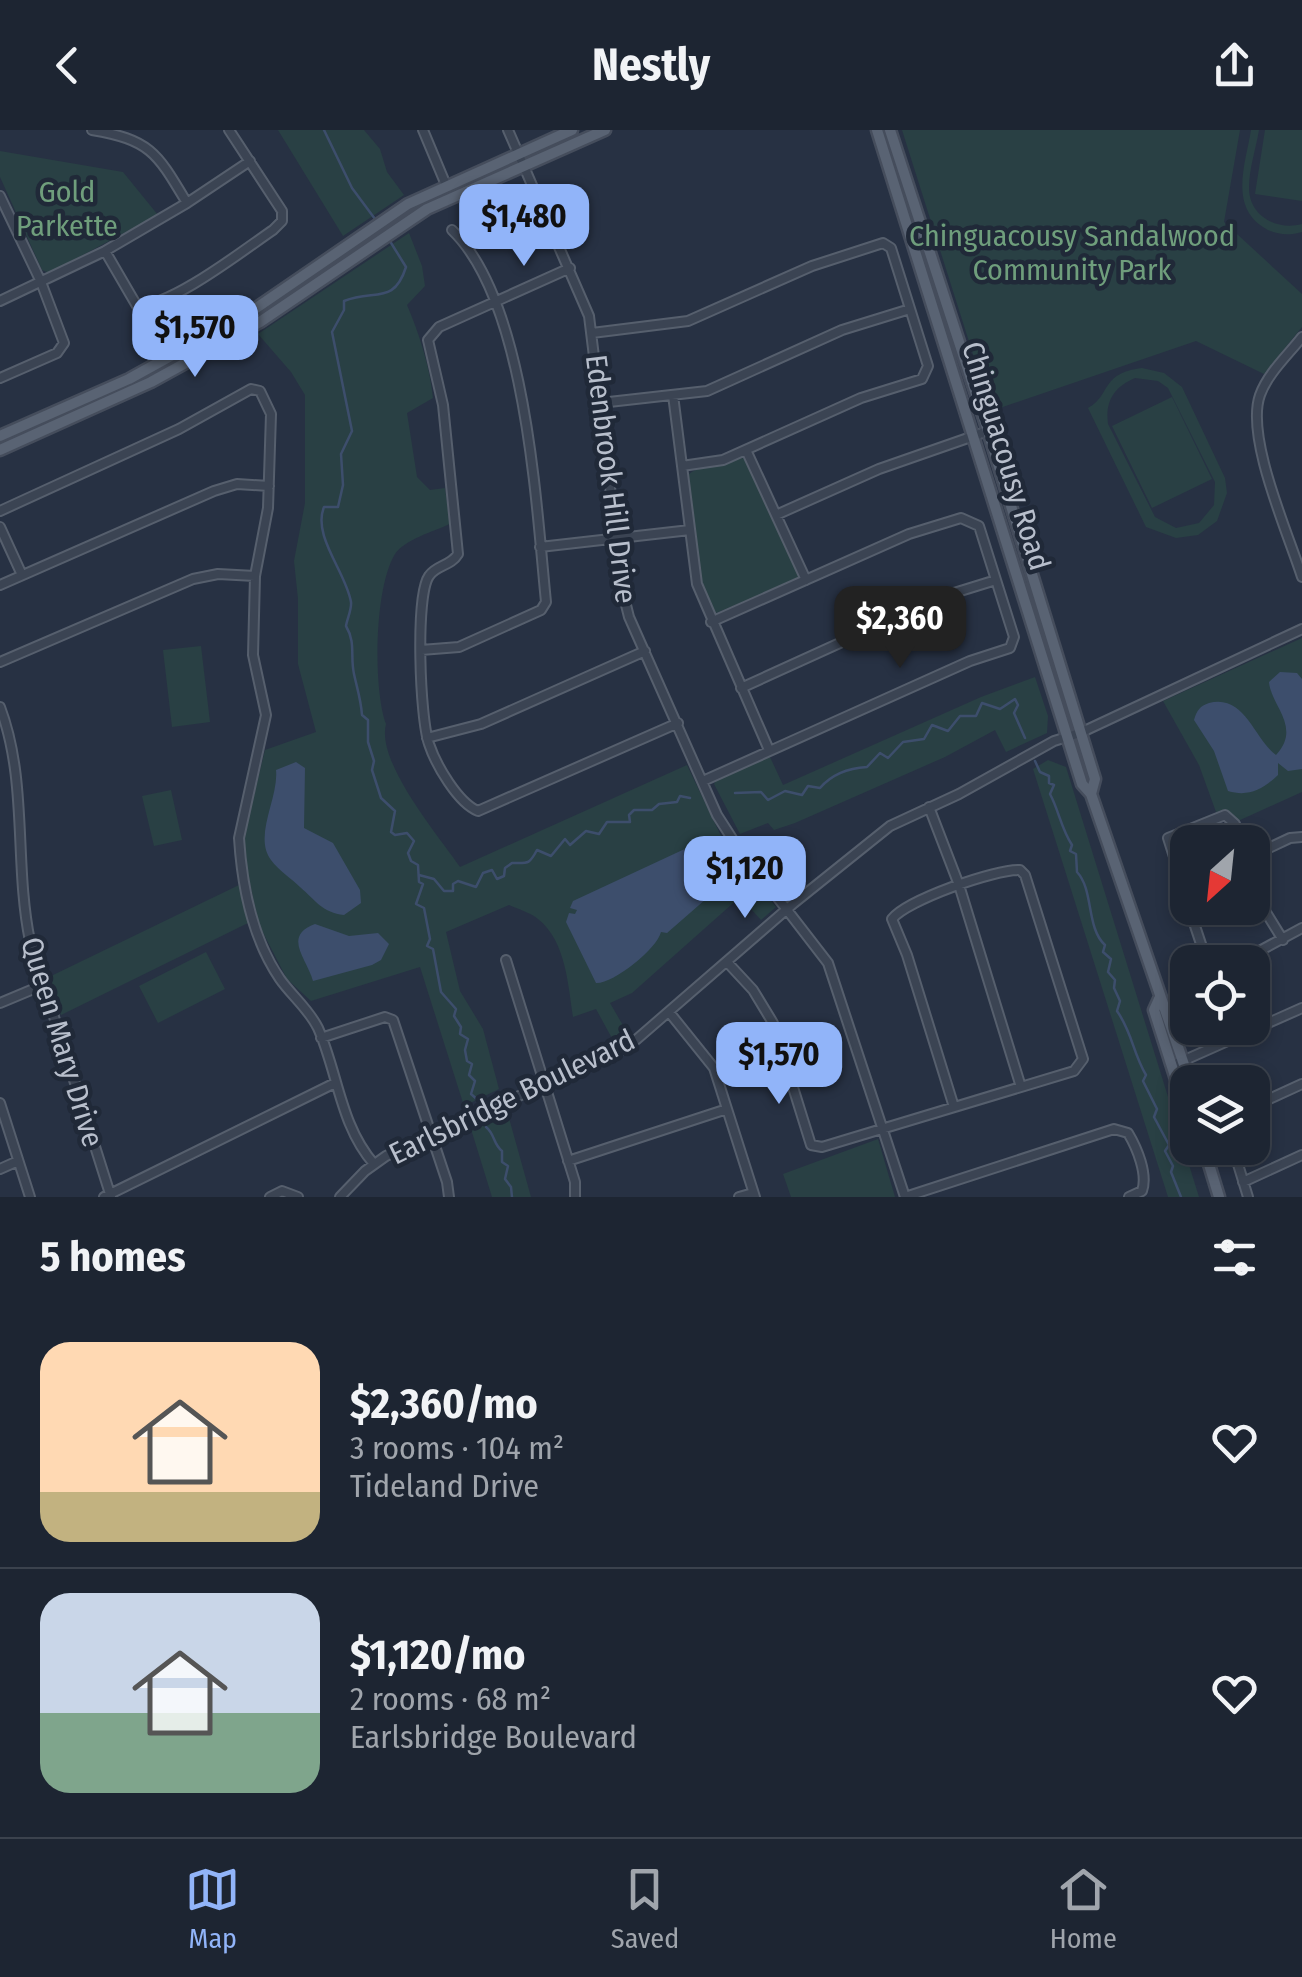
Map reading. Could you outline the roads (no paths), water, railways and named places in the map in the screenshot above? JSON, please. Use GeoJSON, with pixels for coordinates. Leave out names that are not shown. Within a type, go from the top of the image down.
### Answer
{"type":"FeatureCollection","features":[{"type":"Feature","properties":{"kind":"main road"},"geometry":{"type":"LineString","coordinates":[[0,436],[158,363],[572,130]]}},
{"type":"Feature","properties":{"kind":"main road"},"geometry":{"type":"LineString","coordinates":[[0,450],[151,382],[260,322],[397,212],[446,185],[605,130]]}},
{"type":"Feature","properties":{"kind":"main road","name":"Chinguacousy Road"},"geometry":{"type":"LineString","coordinates":[[877,130],[1082,784],[1092,794],[1159,999],[1166,1006],[1177,1064]]}},
{"type":"Feature","properties":{"kind":"main road","name":"Chinguacousy Road"},"geometry":{"type":"LineString","coordinates":[[890,130],[1095,779],[1092,794]]}},
{"type":"Feature","properties":{"kind":"main road"},"geometry":{"type":"LineString","coordinates":[[1209,1165],[1219,1197]]}},
{"type":"Feature","properties":{"kind":"street"},"geometry":{"type":"LineString","coordinates":[[92,130],[129,136],[151,150],[187,204]]}},
{"type":"Feature","properties":{"kind":"street"},"geometry":{"type":"LineString","coordinates":[[105,251],[136,306],[150,306],[207,275],[273,230],[282,220],[282,211],[229,130]]}},
{"type":"Feature","properties":{"kind":"street"},"geometry":{"type":"LineString","coordinates":[[423,130],[446,185]]}},
{"type":"Feature","properties":{"kind":"street","name":"Edenbrook Hill Drive"},"geometry":{"type":"LineString","coordinates":[[508,130],[585,303],[592,332],[626,605],[733,840],[820,948],[834,976],[905,1197]]}},
{"type":"Feature","properties":{"kind":"street"},"geometry":{"type":"LineString","coordinates":[[0,301],[105,251],[187,204],[250,161]]}},
{"type":"Feature","properties":{"kind":"street"},"geometry":{"type":"LineString","coordinates":[[0,196],[41,282],[64,343],[56,353],[0,378]]}},
{"type":"Feature","properties":{"kind":"street"},"geometry":{"type":"LineString","coordinates":[[421,650],[459,647],[542,610],[546,602],[520,388],[508,337],[464,241],[452,230]]}},
{"type":"Feature","properties":{"kind":"street"},"geometry":{"type":"LineString","coordinates":[[592,332],[688,321],[812,266],[884,243],[890,248],[928,366],[922,379],[861,398],[724,460],[682,466]]}},
{"type":"Feature","properties":{"kind":"street"},"geometry":{"type":"LineString","coordinates":[[570,268],[440,327],[428,340],[443,405],[458,554],[452,563],[432,572],[426,581],[421,650],[427,738],[444,772],[469,808],[478,812],[678,723]]}},
{"type":"Feature","properties":{"kind":"street"},"geometry":{"type":"LineString","coordinates":[[600,403],[706,390],[842,330],[910,309]]}},
{"type":"Feature","properties":{"kind":"street"},"geometry":{"type":"LineString","coordinates":[[1301,340],[1264,385],[1256,421],[1259,445],[1302,577]]}},
{"type":"Feature","properties":{"kind":"street"},"geometry":{"type":"LineString","coordinates":[[0,510],[179,429],[255,388],[268,403],[268,508],[255,576],[254,656],[266,715],[238,838],[240,858],[254,927],[273,967],[306,1006],[321,1038],[353,1134],[374,1164]]}},
{"type":"Feature","properties":{"kind":"street"},"geometry":{"type":"LineString","coordinates":[[673,395],[696,584],[769,750]]}},
{"type":"Feature","properties":{"kind":"street"},"geometry":{"type":"LineString","coordinates":[[776,516],[879,469],[988,432]]}},
{"type":"Feature","properties":{"kind":"street"},"geometry":{"type":"LineString","coordinates":[[746,450],[806,580]]}},
{"type":"Feature","properties":{"kind":"street"},"geometry":{"type":"LineString","coordinates":[[0,585],[214,491],[237,484],[269,486]]}},
{"type":"Feature","properties":{"kind":"street"},"geometry":{"type":"LineString","coordinates":[[703,781],[970,660],[1010,648],[1014,637],[979,526],[961,518],[910,534],[711,622]]}},
{"type":"Feature","properties":{"kind":"street"},"geometry":{"type":"LineString","coordinates":[[0,527],[22,575]]}},
{"type":"Feature","properties":{"kind":"street"},"geometry":{"type":"LineString","coordinates":[[540,548],[690,530]]}},
{"type":"Feature","properties":{"kind":"street"},"geometry":{"type":"LineString","coordinates":[[0,662],[194,579],[218,574],[255,576]]}},
{"type":"Feature","properties":{"kind":"street"},"geometry":{"type":"LineString","coordinates":[[740,688],[941,597],[996,580]]}},
{"type":"Feature","properties":{"kind":"street","name":"Earlsbridge Boulevard"},"geometry":{"type":"LineString","coordinates":[[340,1197],[374,1164],[544,1082],[621,1050],[866,842],[890,826],[959,794],[1012,762],[1302,629]]}},
{"type":"Feature","properties":{"kind":"street"},"geometry":{"type":"LineString","coordinates":[[427,738],[481,724],[644,651]]}},
{"type":"Feature","properties":{"kind":"street","name":"Queen Mary Drive"},"geometry":{"type":"LineString","coordinates":[[0,707],[14,758],[25,920],[108,1196]]}},
{"type":"Feature","properties":{"kind":"street"},"geometry":{"type":"LineString","coordinates":[[928,807],[959,886],[1020,1087]]}},
{"type":"Feature","properties":{"kind":"street"},"geometry":{"type":"LineString","coordinates":[[1200,825],[1224,815],[1235,825]]}},
{"type":"Feature","properties":{"kind":"street"},"geometry":{"type":"LineString","coordinates":[[1270,847],[1302,837]]}},
{"type":"Feature","properties":{"kind":"street"},"geometry":{"type":"LineString","coordinates":[[727,962],[753,990],[773,1023],[810,1145],[822,1147],[1074,1071],[1083,1058],[1025,875],[1013,869],[959,886],[910,904],[892,920],[908,955],[954,1107]]}},
{"type":"Feature","properties":{"kind":"street"},"geometry":{"type":"LineString","coordinates":[[1270,920],[1282,940]]}},
{"type":"Feature","properties":{"kind":"street"},"geometry":{"type":"LineString","coordinates":[[1270,946],[1302,928]]}},
{"type":"Feature","properties":{"kind":"street"},"geometry":{"type":"LineString","coordinates":[[506,960],[568,1161],[575,1197]]}},
{"type":"Feature","properties":{"kind":"street"},"geometry":{"type":"LineString","coordinates":[[0,1003],[43,985]]}},
{"type":"Feature","properties":{"kind":"street"},"geometry":{"type":"LineString","coordinates":[[1177,1064],[1302,1008]]}},
{"type":"Feature","properties":{"kind":"street"},"geometry":{"type":"LineString","coordinates":[[669,1012],[714,1068],[754,1195],[739,1197]]}},
{"type":"Feature","properties":{"kind":"street"},"geometry":{"type":"LineString","coordinates":[[321,1038],[385,1017],[393,1020],[449,1197]]}},
{"type":"Feature","properties":{"kind":"street"},"geometry":{"type":"LineString","coordinates":[[108,1196],[335,1083]]}},
{"type":"Feature","properties":{"kind":"street"},"geometry":{"type":"LineString","coordinates":[[1270,1099],[1302,1084]]}},
{"type":"Feature","properties":{"kind":"street"},"geometry":{"type":"LineString","coordinates":[[0,1104],[30,1197]]}},
{"type":"Feature","properties":{"kind":"street"},"geometry":{"type":"LineString","coordinates":[[568,1161],[727,1109]]}},
{"type":"Feature","properties":{"kind":"street"},"geometry":{"type":"LineString","coordinates":[[905,1197],[1114,1129],[1128,1133],[1146,1181],[1142,1192],[1129,1197]]}},
{"type":"Feature","properties":{"kind":"street"},"geometry":{"type":"LineString","coordinates":[[1243,1182],[1302,1155]]}},
{"type":"Feature","properties":{"kind":"street"},"geometry":{"type":"LineString","coordinates":[[0,1169],[18,1161]]}},
{"type":"Feature","properties":{"kind":"street"},"geometry":{"type":"LineString","coordinates":[[1238,1165],[1248,1197]]}},
{"type":"Feature","properties":{"kind":"street"},"geometry":{"type":"LineString","coordinates":[[270,1197],[282,1191],[298,1197]]}},
{"type":"Feature","properties":{"kind":"water"},"geometry":{"type":"Polygon","coordinates":[[[1280,672],[1297,673],[1302,679],[1302,769],[1288,771],[1278,763],[1278,775],[1260,788],[1248,793],[1228,791],[1214,751],[1194,720],[1196,714],[1209,703],[1232,705],[1276,755],[1283,745],[1286,726],[1269,682],[1280,672]]]}},
{"type":"Feature","properties":{"kind":"water"},"geometry":{"type":"Polygon","coordinates":[[[296,762],[305,768],[304,828],[333,843],[360,890],[361,903],[344,915],[320,905],[278,868],[266,850],[265,828],[276,770],[296,762]]]}},
{"type":"Feature","properties":{"kind":"water"},"geometry":{"type":"Polygon","coordinates":[[[689,847],[704,856],[715,882],[722,885],[667,933],[661,932],[652,947],[633,964],[613,978],[596,983],[566,922],[569,913],[575,914],[577,910],[570,908],[573,901],[689,847]]]}},
{"type":"Feature","properties":{"kind":"water"},"geometry":{"type":"Polygon","coordinates":[[[315,924],[349,936],[378,933],[389,944],[381,960],[372,965],[313,981],[298,942],[305,929],[315,924]]]}},
{"type":"Feature","properties":{"kind":"waterway"},"geometry":{"type":"LineString","coordinates":[[324,130],[352,188],[375,219]]}},
{"type":"Feature","properties":{"kind":"waterway"},"geometry":{"type":"LineString","coordinates":[[388,238],[406,267],[401,279],[396,287],[382,294],[344,301],[344,310],[332,332],[352,431],[341,454],[343,485],[338,507],[324,507],[322,530],[351,602],[346,626],[362,715],[368,720],[372,770],[381,798],[395,811],[391,832],[407,833],[414,841],[408,853],[418,865],[419,882],[423,884],[416,904],[424,908],[430,939],[427,946],[433,949],[441,992],[456,1009],[454,1016],[461,1027],[460,1034],[468,1039],[465,1050],[467,1061],[472,1064],[469,1075],[475,1081],[471,1094],[479,1101]]}},
{"type":"Feature","properties":{"kind":"waterway"},"geometry":{"type":"LineString","coordinates":[[735,793],[761,792],[768,800],[785,791],[802,795],[808,786],[820,788],[841,773],[867,767],[880,753],[888,758],[903,742],[924,739],[932,725],[948,731],[960,716],[976,716],[982,703],[1000,709],[1015,699],[1018,705],[1014,713],[1025,738]]}},
{"type":"Feature","properties":{"kind":"waterway"},"geometry":{"type":"LineString","coordinates":[[1035,761],[1054,785],[1050,794],[1072,845],[1070,851],[1076,854],[1077,872],[1086,889],[1095,929],[1105,945],[1103,952],[1111,959],[1108,972],[1115,980],[1120,1001],[1117,1011],[1146,1075],[1143,1081],[1157,1109],[1154,1117],[1169,1145],[1165,1151],[1181,1197]]}},
{"type":"Feature","properties":{"kind":"waterway"},"geometry":{"type":"LineString","coordinates":[[419,875],[434,879],[444,891],[453,891],[453,884],[458,881],[476,887],[483,873],[492,870],[497,879],[504,876],[505,868],[512,863],[530,861],[537,850],[551,856],[565,839],[570,845],[586,831],[599,834],[607,822],[630,822],[629,815],[634,810],[652,810],[659,804],[677,802],[680,796],[690,798]]}},
{"type":"Feature","properties":{"kind":"waterway"},"geometry":{"type":"LineString","coordinates":[[486,1127],[502,1151],[502,1162],[508,1166],[505,1179],[512,1197]]}},
{"type":"Feature","properties":{"kind":"park label","name":"Gold Parkette"},"geometry":{"type":"Point","coordinates":[67,209]}},
{"type":"Feature","properties":{"kind":"park label","name":"Chinguacousy Sandalwood Community Park"},"geometry":{"type":"Point","coordinates":[1072,253]}}]}
